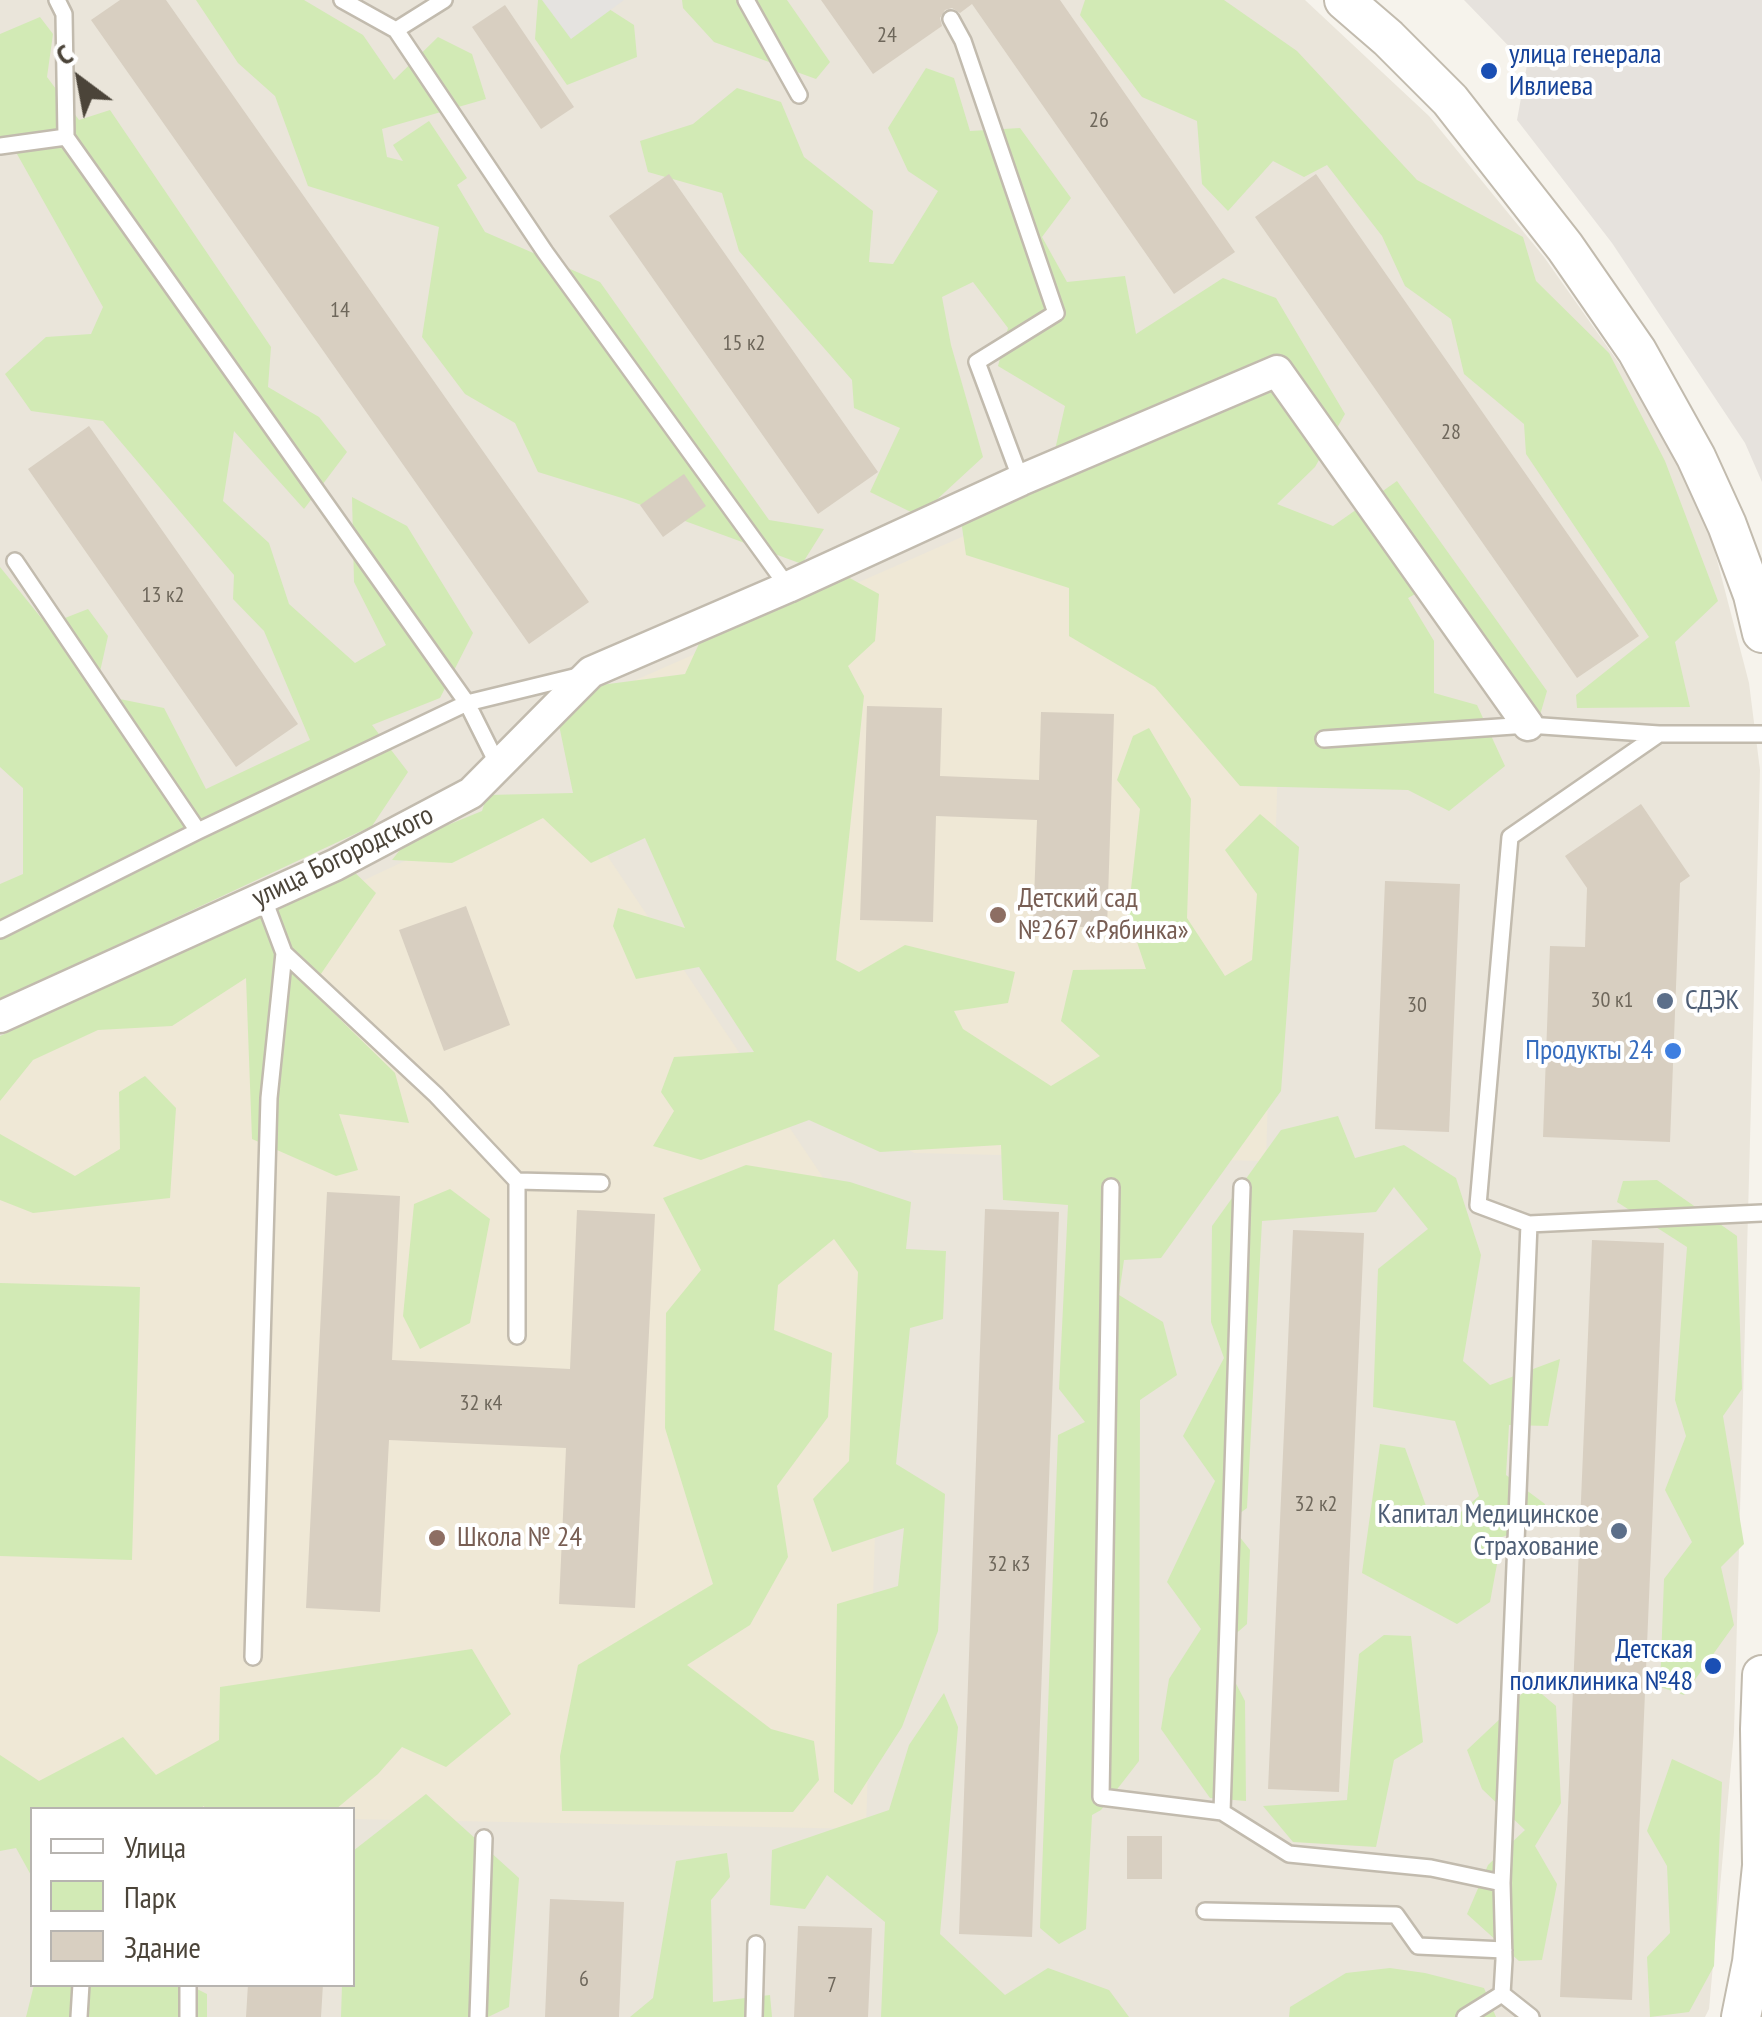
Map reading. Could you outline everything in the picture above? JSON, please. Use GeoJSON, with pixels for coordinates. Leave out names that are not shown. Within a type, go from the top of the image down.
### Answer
{"type":"FeatureCollection","features":[{"type":"Feature","properties":{"kind":"street"},"geometry":{"type":"LineString","coordinates":[[1344,0],[1450,100],[1565,247],[1637,351],[1696,457],[1727,525],[1753,595],[1762,633]]}},
{"type":"Feature","properties":{"kind":"street","name":"улица Богородского"},"geometry":{"type":"LineString","coordinates":[[0,1018],[334,864],[471,793],[590,672],[1277,371],[1528,726]]}},
{"type":"Feature","properties":{"kind":"street"},"geometry":{"type":"LineString","coordinates":[[1741,2017],[1752,1962],[1762,1865],[1762,1674]]}},
{"type":"Feature","properties":{"kind":"lane"},"geometry":{"type":"LineString","coordinates":[[58,0],[64,14],[66,137],[467,703],[499,767]]}},
{"type":"Feature","properties":{"kind":"lane"},"geometry":{"type":"LineString","coordinates":[[342,0],[396,30],[545,252],[788,586]]}},
{"type":"Feature","properties":{"kind":"lane"},"geometry":{"type":"LineString","coordinates":[[396,30],[444,0]]}},
{"type":"Feature","properties":{"kind":"lane"},"geometry":{"type":"LineString","coordinates":[[746,0],[799,94]]}},
{"type":"Feature","properties":{"kind":"lane"},"geometry":{"type":"LineString","coordinates":[[951,20],[964,41],[1056,313],[977,362],[1021,480]]}},
{"type":"Feature","properties":{"kind":"lane"},"geometry":{"type":"LineString","coordinates":[[0,146],[66,137]]}},
{"type":"Feature","properties":{"kind":"lane"},"geometry":{"type":"LineString","coordinates":[[15,561],[198,831]]}},
{"type":"Feature","properties":{"kind":"lane"},"geometry":{"type":"LineString","coordinates":[[0,930],[467,703],[590,672]]}},
{"type":"Feature","properties":{"kind":"lane"},"geometry":{"type":"LineString","coordinates":[[1324,739],[1528,726],[1659,734],[1762,734]]}},
{"type":"Feature","properties":{"kind":"lane"},"geometry":{"type":"LineString","coordinates":[[1659,734],[1510,837],[1478,1205],[1529,1224],[1762,1213]]}},
{"type":"Feature","properties":{"kind":"lane"},"geometry":{"type":"LineString","coordinates":[[263,897],[284,953],[436,1095],[516,1180],[516,1336]]}},
{"type":"Feature","properties":{"kind":"lane"},"geometry":{"type":"LineString","coordinates":[[252,1657],[269,1098],[284,953]]}},
{"type":"Feature","properties":{"kind":"lane"},"geometry":{"type":"LineString","coordinates":[[516,1180],[600,1182]]}},
{"type":"Feature","properties":{"kind":"lane"},"geometry":{"type":"LineString","coordinates":[[1222,1812],[1242,1186]]}},
{"type":"Feature","properties":{"kind":"lane"},"geometry":{"type":"LineString","coordinates":[[1112,1187],[1101,1798],[1222,1812],[1289,1854],[1431,1868],[1502,1883]]}},
{"type":"Feature","properties":{"kind":"lane"},"geometry":{"type":"LineString","coordinates":[[1502,1994],[1502,1883],[1529,1224]]}},
{"type":"Feature","properties":{"kind":"lane"},"geometry":{"type":"LineString","coordinates":[[478,2017],[484,1838]]}},
{"type":"Feature","properties":{"kind":"lane"},"geometry":{"type":"LineString","coordinates":[[1205,1910],[1396,1916],[1418,1946],[1504,1950]]}},
{"type":"Feature","properties":{"kind":"lane"},"geometry":{"type":"LineString","coordinates":[[754,2017],[756,1944]]}},
{"type":"Feature","properties":{"kind":"lane"},"geometry":{"type":"LineString","coordinates":[[80,2017],[81,1987]]}},
{"type":"Feature","properties":{"kind":"lane"},"geometry":{"type":"LineString","coordinates":[[188,1987],[188,2017]]}},
{"type":"Feature","properties":{"kind":"lane"},"geometry":{"type":"LineString","coordinates":[[1465,2017],[1502,1994]]}},
{"type":"Feature","properties":{"kind":"lane"},"geometry":{"type":"LineString","coordinates":[[1502,1994],[1531,2017]]}},
{"type":"Feature","properties":{"kind":"shaded area"},"geometry":{"type":"Polygon","coordinates":[[[0,0],[1305,0],[1429,116],[1544,257],[1621,366],[1679,462],[1710,533],[1749,683],[1760,770],[1734,1732],[1709,2009],[1705,2017],[0,2017],[0,0]]]}},
{"type":"Feature","properties":{"kind":"shaded area"},"geometry":{"type":"Polygon","coordinates":[[[542,0],[624,0],[571,39],[542,0]]]}},
{"type":"Feature","properties":{"kind":"shaded area"},"geometry":{"type":"Polygon","coordinates":[[[1464,0],[1762,0],[1762,482],[1745,443],[1612,243],[1517,120],[1527,65],[1464,0]]]}},
{"type":"Feature","properties":{"kind":"shaded area","name":"Детский сад №267 «Рябинка»"},"geometry":{"type":"Polygon","coordinates":[[[1142,458],[1284,558],[1266,1161],[914,1153],[866,1126],[581,704],[1142,458]]]}},
{"type":"Feature","properties":{"kind":"shaded area","name":"Школа № 24"},"geometry":{"type":"Polygon","coordinates":[[[517,808],[582,818],[883,1267],[866,1829],[355,1819],[355,1807],[30,1807],[30,1810],[0,1812],[0,1052],[517,808]]]}},
{"type":"Feature","properties":{"kind":"green space"},"geometry":{"type":"Polygon","coordinates":[[[196,0],[304,0],[363,35],[394,80],[438,37],[472,54],[486,99],[382,129],[387,157],[403,161],[393,145],[429,121],[467,178],[457,185],[485,232],[600,282],[769,520],[824,529],[802,564],[625,499],[538,472],[515,423],[465,394],[422,337],[439,227],[308,186],[275,96],[238,63],[196,0]]]}},
{"type":"Feature","properties":{"kind":"green space"},"geometry":{"type":"Polygon","coordinates":[[[538,0],[595,0],[634,25],[637,57],[567,85],[535,39],[538,0]]]}},
{"type":"Feature","properties":{"kind":"green space"},"geometry":{"type":"Polygon","coordinates":[[[682,0],[787,0],[830,62],[816,79],[714,42],[683,8],[682,0]]]}},
{"type":"Feature","properties":{"kind":"green space"},"geometry":{"type":"Polygon","coordinates":[[[1085,0],[1224,0],[1297,51],[1417,180],[1523,237],[1536,281],[1609,353],[1665,461],[1718,601],[1675,642],[1690,707],[1577,708],[1576,695],[1649,637],[1526,454],[1524,424],[1464,374],[1451,319],[1405,286],[1382,236],[1327,165],[1304,177],[1273,161],[1228,211],[1202,184],[1197,121],[1142,97],[1080,15],[1085,0]]]}},
{"type":"Feature","properties":{"kind":"green space"},"geometry":{"type":"Polygon","coordinates":[[[40,17],[53,34],[47,77],[79,120],[110,110],[271,347],[268,387],[319,417],[347,452],[304,509],[234,431],[223,501],[269,543],[289,604],[355,663],[386,645],[354,582],[352,497],[407,526],[473,633],[440,698],[372,725],[408,772],[372,826],[0,1000],[0,884],[23,874],[23,788],[0,767],[0,567],[47,625],[88,609],[108,636],[95,694],[164,708],[206,789],[310,740],[264,631],[233,599],[234,575],[103,421],[31,411],[5,374],[46,337],[91,334],[103,307],[8,138],[0,155],[0,34],[40,17]]]}},
{"type":"Feature","properties":{"kind":"green space"},"geometry":{"type":"Polygon","coordinates":[[[926,68],[954,78],[970,131],[1020,128],[1071,198],[1042,237],[1067,282],[1125,276],[1136,334],[1223,278],[1276,298],[1345,414],[1315,467],[1277,504],[1333,526],[1397,481],[1547,691],[1540,715],[1510,716],[1435,583],[1408,598],[1434,641],[1434,693],[1477,705],[1505,766],[1449,811],[1408,790],[1240,786],[1155,687],[1069,636],[1069,588],[966,555],[961,520],[1047,485],[1065,406],[998,366],[1008,328],[973,282],[942,297],[951,345],[983,457],[919,516],[870,492],[900,428],[854,408],[852,380],[739,251],[722,193],[648,172],[640,141],[693,124],[737,88],[781,102],[804,157],[873,211],[869,262],[893,264],[938,191],[908,171],[888,128],[926,68]]]}},
{"type":"Feature","properties":{"kind":"green space"},"geometry":{"type":"Polygon","coordinates":[[[846,576],[879,594],[875,641],[848,666],[864,696],[836,960],[859,972],[905,945],[1015,972],[1008,1003],[954,1011],[963,1029],[1051,1086],[1100,1056],[1061,1021],[1073,970],[1146,969],[1128,915],[1140,809],[1117,780],[1133,736],[1149,728],[1191,799],[1187,918],[1225,976],[1252,960],[1257,894],[1225,850],[1260,814],[1299,847],[1281,1091],[1161,1258],[1124,1260],[1119,1295],[1163,1322],[1177,1375],[1140,1400],[1139,1761],[1101,1810],[1092,1815],[1086,1929],[1059,1944],[1040,1928],[1058,1435],[1085,1422],[1059,1389],[1068,1205],[1003,1200],[1001,1145],[880,1152],[809,1120],[701,1160],[653,1146],[674,1111],[661,1092],[674,1057],[754,1052],[699,967],[636,979],[613,926],[618,908],[685,928],[645,838],[591,863],[543,818],[452,863],[392,860],[406,842],[482,811],[487,795],[573,793],[559,725],[593,686],[685,674],[704,633],[846,576]]]}},
{"type":"Feature","properties":{"kind":"green space"},"geometry":{"type":"Polygon","coordinates":[[[348,866],[376,893],[310,990],[395,1073],[409,1123],[339,1114],[358,1170],[336,1176],[252,1139],[246,978],[172,1026],[98,1030],[33,1060],[0,1101],[0,1036],[195,945],[348,866]]]}},
{"type":"Feature","properties":{"kind":"green space"},"geometry":{"type":"Polygon","coordinates":[[[145,1076],[176,1108],[170,1198],[33,1213],[0,1200],[0,1134],[75,1176],[120,1149],[119,1092],[145,1076]]]}},
{"type":"Feature","properties":{"kind":"green space"},"geometry":{"type":"Polygon","coordinates":[[[1338,1116],[1355,1158],[1404,1145],[1456,1178],[1481,1255],[1463,1361],[1490,1385],[1560,1359],[1548,1426],[1509,1425],[1506,1475],[1545,1504],[1543,1523],[1502,1537],[1490,1602],[1457,1624],[1362,1573],[1380,1444],[1405,1448],[1426,1506],[1445,1526],[1479,1496],[1455,1421],[1373,1407],[1378,1269],[1428,1229],[1394,1187],[1376,1212],[1262,1221],[1247,1508],[1228,1522],[1250,1550],[1247,1624],[1218,1649],[1245,1701],[1246,1801],[1210,1798],[1161,1729],[1169,1679],[1201,1629],[1167,1582],[1215,1481],[1183,1436],[1224,1358],[1211,1322],[1212,1226],[1281,1130],[1338,1116]]]}},
{"type":"Feature","properties":{"kind":"green space"},"geometry":{"type":"Polygon","coordinates":[[[746,1165],[850,1182],[911,1202],[906,1249],[946,1251],[943,1319],[910,1328],[896,1464],[945,1494],[938,1631],[902,1727],[852,1805],[834,1792],[837,1604],[898,1586],[904,1528],[832,1552],[813,1499],[849,1461],[858,1272],[834,1239],[778,1285],[774,1330],[832,1353],[828,1417],[777,1486],[788,1557],[750,1625],[687,1665],[771,1729],[814,1741],[819,1780],[793,1812],[562,1811],[560,1756],[578,1665],[713,1584],[665,1428],[666,1313],[701,1270],[663,1198],[746,1165]]]}},
{"type":"Feature","properties":{"kind":"green space"},"geometry":{"type":"Polygon","coordinates":[[[1657,1180],[1737,1236],[1742,1389],[1723,1416],[1744,1544],[1721,1567],[1734,1625],[1684,1695],[1660,1687],[1664,1579],[1692,1542],[1665,1490],[1686,1436],[1675,1400],[1687,1247],[1617,1202],[1623,1181],[1657,1180]]]}},
{"type":"Feature","properties":{"kind":"green space"},"geometry":{"type":"Polygon","coordinates":[[[450,1189],[490,1219],[470,1323],[420,1349],[403,1316],[414,1204],[450,1189]]]}},
{"type":"Feature","properties":{"kind":"green space"},"geometry":{"type":"Polygon","coordinates":[[[0,1283],[140,1287],[132,1560],[0,1556],[0,1283]]]}},
{"type":"Feature","properties":{"kind":"green space"},"geometry":{"type":"Polygon","coordinates":[[[1384,1635],[1411,1636],[1423,1742],[1394,1760],[1376,1847],[1293,1842],[1263,1806],[1347,1800],[1359,1654],[1384,1635]]]}},
{"type":"Feature","properties":{"kind":"green space"},"geometry":{"type":"Polygon","coordinates":[[[472,1649],[511,1714],[446,1767],[402,1747],[378,1774],[338,1807],[30,1807],[30,1873],[16,1848],[0,1851],[0,1755],[39,1781],[123,1737],[156,1775],[219,1740],[220,1687],[472,1649]]]}},
{"type":"Feature","properties":{"kind":"green space"},"geometry":{"type":"Polygon","coordinates":[[[1530,1684],[1556,1706],[1561,1803],[1535,1846],[1557,1884],[1542,1960],[1519,1961],[1467,1914],[1488,1865],[1525,1830],[1482,1789],[1467,1750],[1530,1684]]]}},
{"type":"Feature","properties":{"kind":"green space"},"geometry":{"type":"Polygon","coordinates":[[[944,1693],[958,1727],[940,1934],[1005,1995],[1048,1968],[1109,1990],[1129,2017],[881,2017],[885,1922],[827,1875],[805,1909],[770,1905],[772,1850],[889,1810],[909,1745],[944,1693]]]}},
{"type":"Feature","properties":{"kind":"green space"},"geometry":{"type":"Polygon","coordinates":[[[1672,1759],[1722,1782],[1714,1966],[1689,2012],[1650,2017],[1647,1957],[1670,1933],[1667,1866],[1647,1831],[1672,1759]]]}},
{"type":"Feature","properties":{"kind":"green space"},"geometry":{"type":"Polygon","coordinates":[[[426,1794],[519,1878],[509,2007],[488,2017],[341,2017],[342,1987],[355,1987],[355,1849],[426,1794]]]}},
{"type":"Feature","properties":{"kind":"green space"},"geometry":{"type":"Polygon","coordinates":[[[727,1853],[730,1877],[711,1900],[713,2002],[770,1995],[772,2017],[630,2017],[653,1998],[676,1861],[727,1853]]]}},
{"type":"Feature","properties":{"kind":"green space"},"geometry":{"type":"Polygon","coordinates":[[[1390,1968],[1484,1988],[1496,2017],[1289,2017],[1290,2007],[1346,1973],[1390,1968]]]}},
{"type":"Feature","properties":{"kind":"green space"},"geometry":{"type":"Polygon","coordinates":[[[34,1987],[193,1987],[207,1994],[207,2017],[26,2017],[34,1987]]]}},
{"type":"Feature","properties":{"kind":"building"},"geometry":{"type":"Polygon","coordinates":[[[120,0],[166,0],[589,602],[529,644],[91,20],[120,0]]]}},
{"type":"Feature","properties":{"kind":"building"},"geometry":{"type":"Polygon","coordinates":[[[821,0],[1060,0],[1235,252],[1174,294],[972,4],[960,13],[952,8],[945,10],[940,18],[942,26],[873,74],[821,0]]]}},
{"type":"Feature","properties":{"kind":"building"},"geometry":{"type":"Polygon","coordinates":[[[505,5],[574,107],[541,129],[472,27],[505,5]]]}},
{"type":"Feature","properties":{"kind":"building"},"geometry":{"type":"Polygon","coordinates":[[[669,174],[878,472],[818,514],[609,216],[669,174]]]}},
{"type":"Feature","properties":{"kind":"building"},"geometry":{"type":"Polygon","coordinates":[[[1316,174],[1639,636],[1577,678],[1255,217],[1316,174]]]}},
{"type":"Feature","properties":{"kind":"building"},"geometry":{"type":"Polygon","coordinates":[[[89,426],[298,724],[236,767],[28,469],[89,426]]]}},
{"type":"Feature","properties":{"kind":"building"},"geometry":{"type":"Polygon","coordinates":[[[684,474],[706,506],[663,537],[640,505],[684,474]]]}},
{"type":"Feature","properties":{"kind":"building"},"geometry":{"type":"Polygon","coordinates":[[[867,706],[942,708],[940,776],[1039,780],[1041,712],[1114,714],[1107,928],[1033,925],[1037,820],[936,816],[933,922],[860,920],[867,706]]]}},
{"type":"Feature","properties":{"kind":"building"},"geometry":{"type":"Polygon","coordinates":[[[1641,804],[1690,876],[1680,883],[1670,1142],[1543,1137],[1550,946],[1585,947],[1587,888],[1565,856],[1641,804]]]}},
{"type":"Feature","properties":{"kind":"building"},"geometry":{"type":"Polygon","coordinates":[[[1385,881],[1460,884],[1449,1132],[1375,1129],[1385,881]]]}},
{"type":"Feature","properties":{"kind":"building"},"geometry":{"type":"Polygon","coordinates":[[[466,906],[510,1025],[444,1051],[399,930],[466,906]]]}},
{"type":"Feature","properties":{"kind":"building"},"geometry":{"type":"Polygon","coordinates":[[[327,1192],[400,1196],[392,1360],[570,1369],[577,1210],[655,1214],[635,1608],[559,1604],[566,1448],[389,1440],[380,1612],[306,1608],[327,1192]]]}},
{"type":"Feature","properties":{"kind":"building"},"geometry":{"type":"Polygon","coordinates":[[[985,1209],[1059,1212],[1032,1937],[959,1934],[985,1209]]]}},
{"type":"Feature","properties":{"kind":"building"},"geometry":{"type":"Polygon","coordinates":[[[1293,1230],[1364,1233],[1339,1792],[1268,1789],[1293,1230]]]}},
{"type":"Feature","properties":{"kind":"building"},"geometry":{"type":"Polygon","coordinates":[[[1592,1240],[1664,1243],[1632,2000],[1560,1997],[1592,1240]]]}},
{"type":"Feature","properties":{"kind":"building"},"geometry":{"type":"Polygon","coordinates":[[[1127,1836],[1162,1836],[1162,1879],[1127,1879],[1127,1836]]]}},
{"type":"Feature","properties":{"kind":"building"},"geometry":{"type":"Polygon","coordinates":[[[550,1899],[624,1902],[619,2017],[545,2017],[550,1899]]]}},
{"type":"Feature","properties":{"kind":"building"},"geometry":{"type":"Polygon","coordinates":[[[798,1926],[872,1928],[868,2017],[794,2017],[798,1926]]]}},
{"type":"Feature","properties":{"kind":"building"},"geometry":{"type":"Polygon","coordinates":[[[248,1987],[323,1987],[321,2017],[246,2017],[248,1987]]]}},
{"type":"Feature","properties":{"kind":"place","name":"улица генерала Ивлиева"},"geometry":{"type":"Point","coordinates":[1489,71]}},
{"type":"Feature","properties":{"kind":"place","name":"Детский сад №267 «Рябинка»"},"geometry":{"type":"Point","coordinates":[998,915]}},
{"type":"Feature","properties":{"kind":"place","name":"СДЭК"},"geometry":{"type":"Point","coordinates":[1665,1001]}},
{"type":"Feature","properties":{"kind":"place","name":"Продукты 24"},"geometry":{"type":"Point","coordinates":[1673,1051]}},
{"type":"Feature","properties":{"kind":"place","name":"Капитал Медицинское Страхование"},"geometry":{"type":"Point","coordinates":[1619,1531]}},
{"type":"Feature","properties":{"kind":"place","name":"Школа № 24"},"geometry":{"type":"Point","coordinates":[437,1538]}},
{"type":"Feature","properties":{"kind":"place","name":"Детская поликлиника №48"},"geometry":{"type":"Point","coordinates":[1713,1666]}}]}
